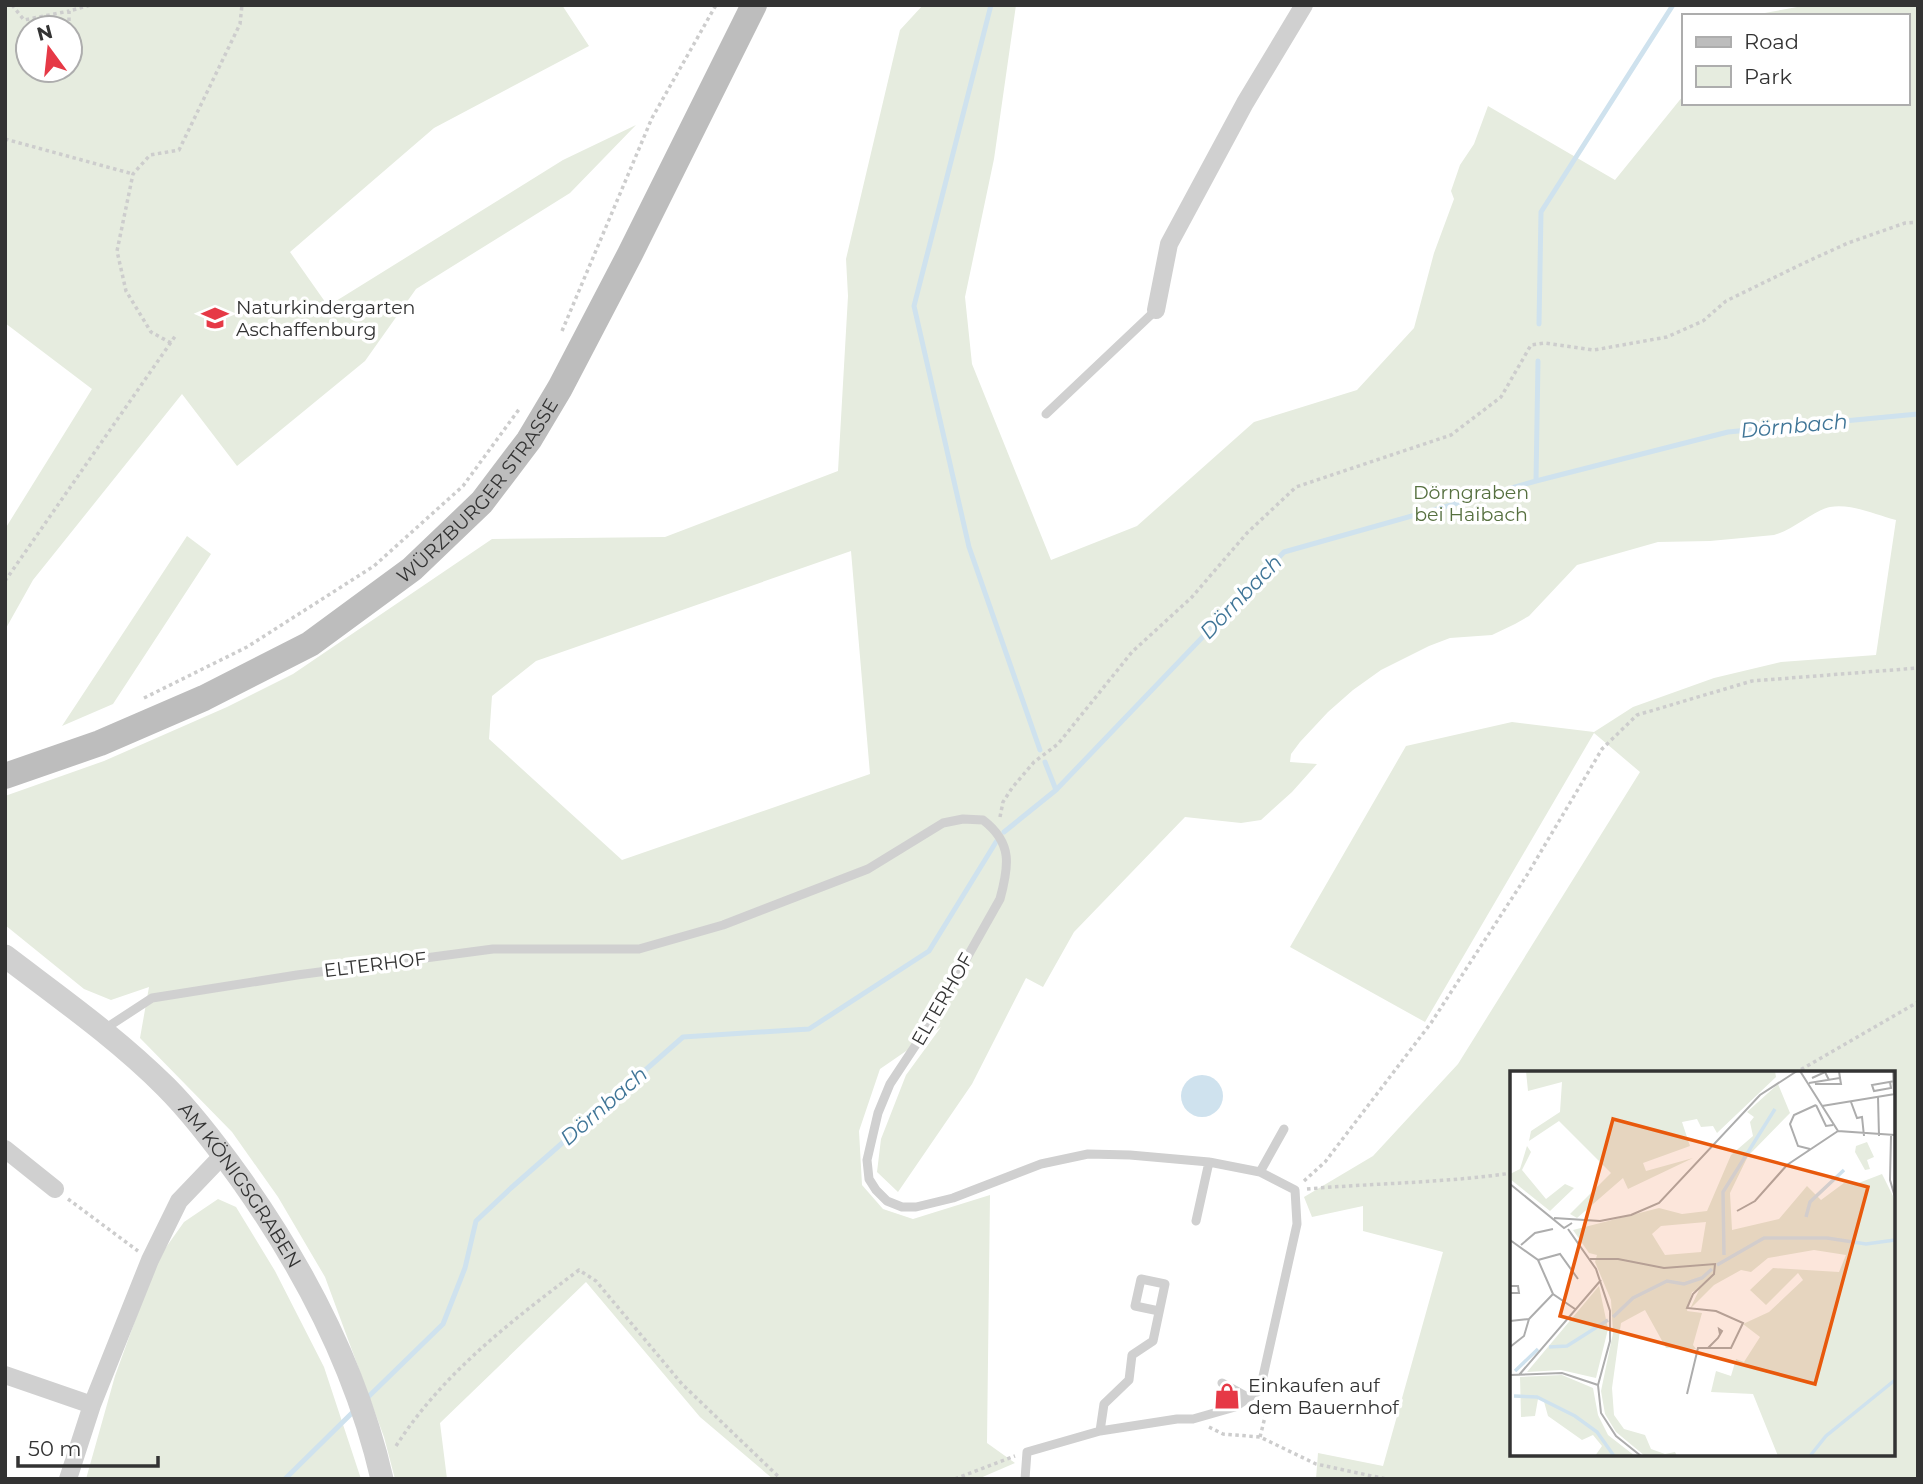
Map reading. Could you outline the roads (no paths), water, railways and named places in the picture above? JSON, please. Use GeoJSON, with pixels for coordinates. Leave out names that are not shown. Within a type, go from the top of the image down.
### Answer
{"type":"FeatureCollection","features":[{"type":"Feature","properties":{"kind":"main road","name":"WÜRZBURGER STRASSE"},"geometry":{"type":"LineString","coordinates":[[5,776],[123,733],[204,698],[310,644],[412,569],[482,502],[528,440],[560,388],[754,5]]}},
{"type":"Feature","properties":{"kind":"street"},"geometry":{"type":"LineString","coordinates":[[1156,310],[1170,244],[1245,103],[1304,5]]}},
{"type":"Feature","properties":{"kind":"street","name":"AM KÖNIGSGRABEN"},"geometry":{"type":"LineString","coordinates":[[5,956],[102,1030],[166,1087],[223,1155],[280,1238],[318,1304],[342,1356],[372,1439],[381,1475]]}},
{"type":"Feature","properties":{"kind":"street"},"geometry":{"type":"LineString","coordinates":[[5,1149],[55,1189]]}},
{"type":"Feature","properties":{"kind":"street"},"geometry":{"type":"LineString","coordinates":[[68,1479],[92,1405],[150,1260],[179,1201],[223,1155]]}},
{"type":"Feature","properties":{"kind":"street"},"geometry":{"type":"LineString","coordinates":[[5,1375],[92,1405]]}},
{"type":"Feature","properties":{"kind":"lane"},"geometry":{"type":"LineString","coordinates":[[1045,414],[1156,310]]}},
{"type":"Feature","properties":{"kind":"lane","name":"ELTERHOF"},"geometry":{"type":"LineString","coordinates":[[102,1030],[152,998],[297,975],[493,949],[639,949],[723,925],[868,869],[943,823],[963,819],[983,820],[998,834],[1008,858],[1000,899],[929,1026],[890,1084],[878,1113],[867,1160],[869,1179],[887,1201],[902,1207],[916,1207],[953,1198],[1041,1164],[1088,1154],[1130,1155],[1209,1162],[1260,1172],[1295,1190],[1297,1224],[1260,1390],[1249,1398]]}},
{"type":"Feature","properties":{"kind":"lane"},"geometry":{"type":"LineString","coordinates":[[1260,1172],[1284,1129]]}},
{"type":"Feature","properties":{"kind":"lane"},"geometry":{"type":"LineString","coordinates":[[1196,1221],[1209,1162]]}},
{"type":"Feature","properties":{"kind":"lane"},"geometry":{"type":"LineString","coordinates":[[1100,1431],[1104,1404],[1129,1380],[1132,1355],[1153,1341],[1159,1311]]}},
{"type":"Feature","properties":{"kind":"lane"},"geometry":{"type":"LineString","coordinates":[[1025,1479],[1027,1452],[1100,1431],[1177,1419],[1194,1419],[1235,1407],[1249,1398],[1222,1383]]}},
{"type":"Feature","properties":{"kind":"water"},"geometry":{"type":"Polygon","coordinates":[[[1202,1075],[1217,1081],[1223,1096],[1217,1111],[1202,1117],[1187,1111],[1181,1096],[1187,1081],[1202,1075]]]}},
{"type":"Feature","properties":{"kind":"waterway"},"geometry":{"type":"LineString","coordinates":[[991,5],[914,306],[969,547],[1040,750]]}},
{"type":"Feature","properties":{"kind":"waterway"},"geometry":{"type":"LineString","coordinates":[[1539,324],[1541,212],[1673,5]]}},
{"type":"Feature","properties":{"kind":"waterway"},"geometry":{"type":"LineString","coordinates":[[1536,481],[1538,361]]}},
{"type":"Feature","properties":{"kind":"waterway","name":"Dörnbach"},"geometry":{"type":"LineString","coordinates":[[1004,832],[1056,790],[1284,552],[1536,481],[1728,432],[1918,414]]}},
{"type":"Feature","properties":{"kind":"waterway"},"geometry":{"type":"LineString","coordinates":[[1045,762],[1056,790]]}},
{"type":"Feature","properties":{"kind":"waterway","name":"Dörnbach"},"geometry":{"type":"LineString","coordinates":[[364,1401],[443,1324],[465,1268],[476,1221],[511,1188],[683,1037],[809,1029],[929,951],[996,842]]}},
{"type":"Feature","properties":{"kind":"waterway","name":"Dörnbach"},"geometry":{"type":"LineString","coordinates":[[285,1479],[355,1410]]}},
{"type":"Feature","properties":{"kind":"place","name":"Naturkindergarten Aschaffenburg"},"geometry":{"type":"Point","coordinates":[215,318]}},
{"type":"Feature","properties":{"kind":"place","name":"Einkaufen auf dem Bauernhof"},"geometry":{"type":"Point","coordinates":[1227,1396]}},
{"type":"Feature","properties":{"kind":"park label","name":"Dörngraben bei Haibach"},"geometry":{"type":"Point","coordinates":[1471,503]}}]}
